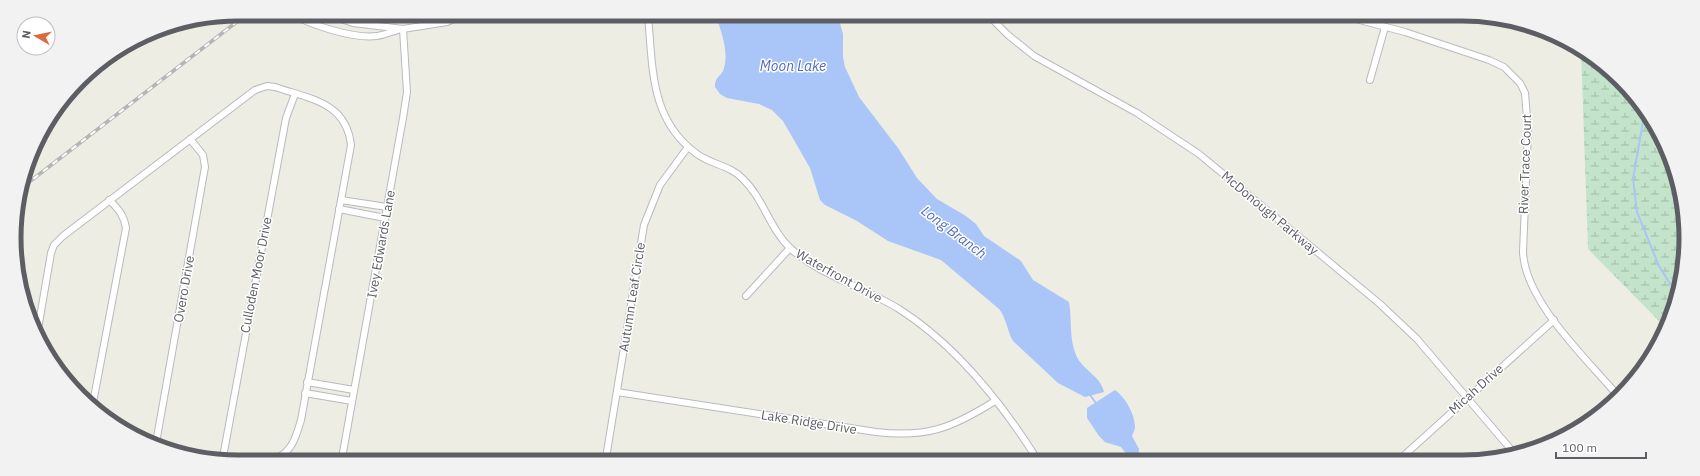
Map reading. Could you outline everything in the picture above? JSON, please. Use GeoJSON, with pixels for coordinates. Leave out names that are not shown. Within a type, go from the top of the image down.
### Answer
{"type":"FeatureCollection","features":[{"type":"Feature","properties":{"kind":"street"},"geometry":{"type":"LineString","coordinates":[[304,21],[336,31],[378,36],[402,29],[449,21]]}},
{"type":"Feature","properties":{"kind":"street"},"geometry":{"type":"LineString","coordinates":[[350,21],[402,29]]}},
{"type":"Feature","properties":{"kind":"street","name":"Waterfront Drive"},"geometry":{"type":"LineString","coordinates":[[649,21],[656,93],[663,115],[675,134],[699,156],[725,166],[740,176],[790,248],[818,266],[888,303],[921,325],[960,360],[995,401],[1034,455]]}},
{"type":"Feature","properties":{"kind":"street","name":"McDonough Parkway"},"geometry":{"type":"LineString","coordinates":[[995,21],[1012,39],[1034,56],[1154,123],[1212,164],[1398,320],[1417,339],[1511,450]]}},
{"type":"Feature","properties":{"kind":"street","name":"River Trace Court"},"geometry":{"type":"LineString","coordinates":[[1363,21],[1489,60],[1504,67],[1520,84],[1525,93],[1528,131],[1524,219],[1524,264],[1536,295],[1554,320],[1614,392]]}},
{"type":"Feature","properties":{"kind":"street"},"geometry":{"type":"LineString","coordinates":[[1370,80],[1385,27]]}},
{"type":"Feature","properties":{"kind":"street","name":"Ivey Edwards Lane"},"geometry":{"type":"LineString","coordinates":[[343,455],[407,92],[402,29]]}},
{"type":"Feature","properties":{"kind":"street"},"geometry":{"type":"LineString","coordinates":[[39,324],[54,245],[63,236],[109,200],[255,90],[271,86],[328,106],[342,118],[346,125],[351,145],[305,393],[294,442],[286,455]]}},
{"type":"Feature","properties":{"kind":"street","name":"Culloden Moor Drive"},"geometry":{"type":"LineString","coordinates":[[223,455],[284,125],[295,94]]}},
{"type":"Feature","properties":{"kind":"street","name":"Overo Drive"},"geometry":{"type":"LineString","coordinates":[[157,439],[205,167],[203,155],[190,139]]}},
{"type":"Feature","properties":{"kind":"street","name":"Autumn Leaf Circle"},"geometry":{"type":"LineString","coordinates":[[606,455],[644,225],[660,185],[688,147]]}},
{"type":"Feature","properties":{"kind":"street"},"geometry":{"type":"LineString","coordinates":[[94,400],[126,228],[125,220],[121,212],[109,200]]}},
{"type":"Feature","properties":{"kind":"street"},"geometry":{"type":"LineString","coordinates":[[341,200],[387,207]]}},
{"type":"Feature","properties":{"kind":"street"},"geometry":{"type":"LineString","coordinates":[[339,209],[385,218]]}},
{"type":"Feature","properties":{"kind":"street"},"geometry":{"type":"LineString","coordinates":[[746,296],[790,248]]}},
{"type":"Feature","properties":{"kind":"street","name":"Micah Drive"},"geometry":{"type":"LineString","coordinates":[[1404,455],[1554,320]]}},
{"type":"Feature","properties":{"kind":"street"},"geometry":{"type":"LineString","coordinates":[[307,382],[354,390]]}},
{"type":"Feature","properties":{"kind":"street","name":"Lake Ridge Drive"},"geometry":{"type":"LineString","coordinates":[[617,392],[904,435],[920,434],[945,428],[995,401]]}},
{"type":"Feature","properties":{"kind":"street"},"geometry":{"type":"LineString","coordinates":[[305,393],[352,401]]}},
{"type":"Feature","properties":{"kind":"green space"},"geometry":{"type":"Polygon","coordinates":[[[1581,57],[1605,75],[1625,95],[1642,117],[1657,142],[1672,182],[1679,224],[1679,252],[1672,294],[1661,323],[1588,249],[1581,57]]]}},
{"type":"Feature","properties":{"kind":"water","name":"Moon Lake"},"geometry":{"type":"Polygon","coordinates":[[[718,21],[839,21],[843,34],[843,57],[845,67],[859,97],[898,148],[917,178],[937,199],[966,216],[976,224],[984,236],[1021,261],[1033,280],[1069,302],[1072,343],[1076,355],[1082,365],[1099,382],[1104,392],[1085,397],[1058,383],[1013,341],[1004,317],[999,309],[941,260],[888,241],[857,221],[825,205],[820,200],[810,168],[783,121],[772,110],[759,104],[727,98],[720,94],[715,87],[716,80],[724,68],[726,55],[718,21]]]}},
{"type":"Feature","properties":{"kind":"water"},"geometry":{"type":"Polygon","coordinates":[[[1115,390],[1119,393],[1126,401],[1135,422],[1132,436],[1139,449],[1138,455],[1127,455],[1121,447],[1105,442],[1087,418],[1087,408],[1115,390]]]}},
{"type":"Feature","properties":{"kind":"waterway"},"geometry":{"type":"LineString","coordinates":[[1643,119],[1633,179],[1637,212],[1659,266],[1673,289]]}},
{"type":"Feature","properties":{"kind":"waterway","name":"Long Branch"},"geometry":{"type":"LineString","coordinates":[[1090,395],[1096,403]]}},
{"type":"Feature","properties":{"kind":"railway"},"geometry":{"type":"LineString","coordinates":[[28,183],[238,21]]}}]}
